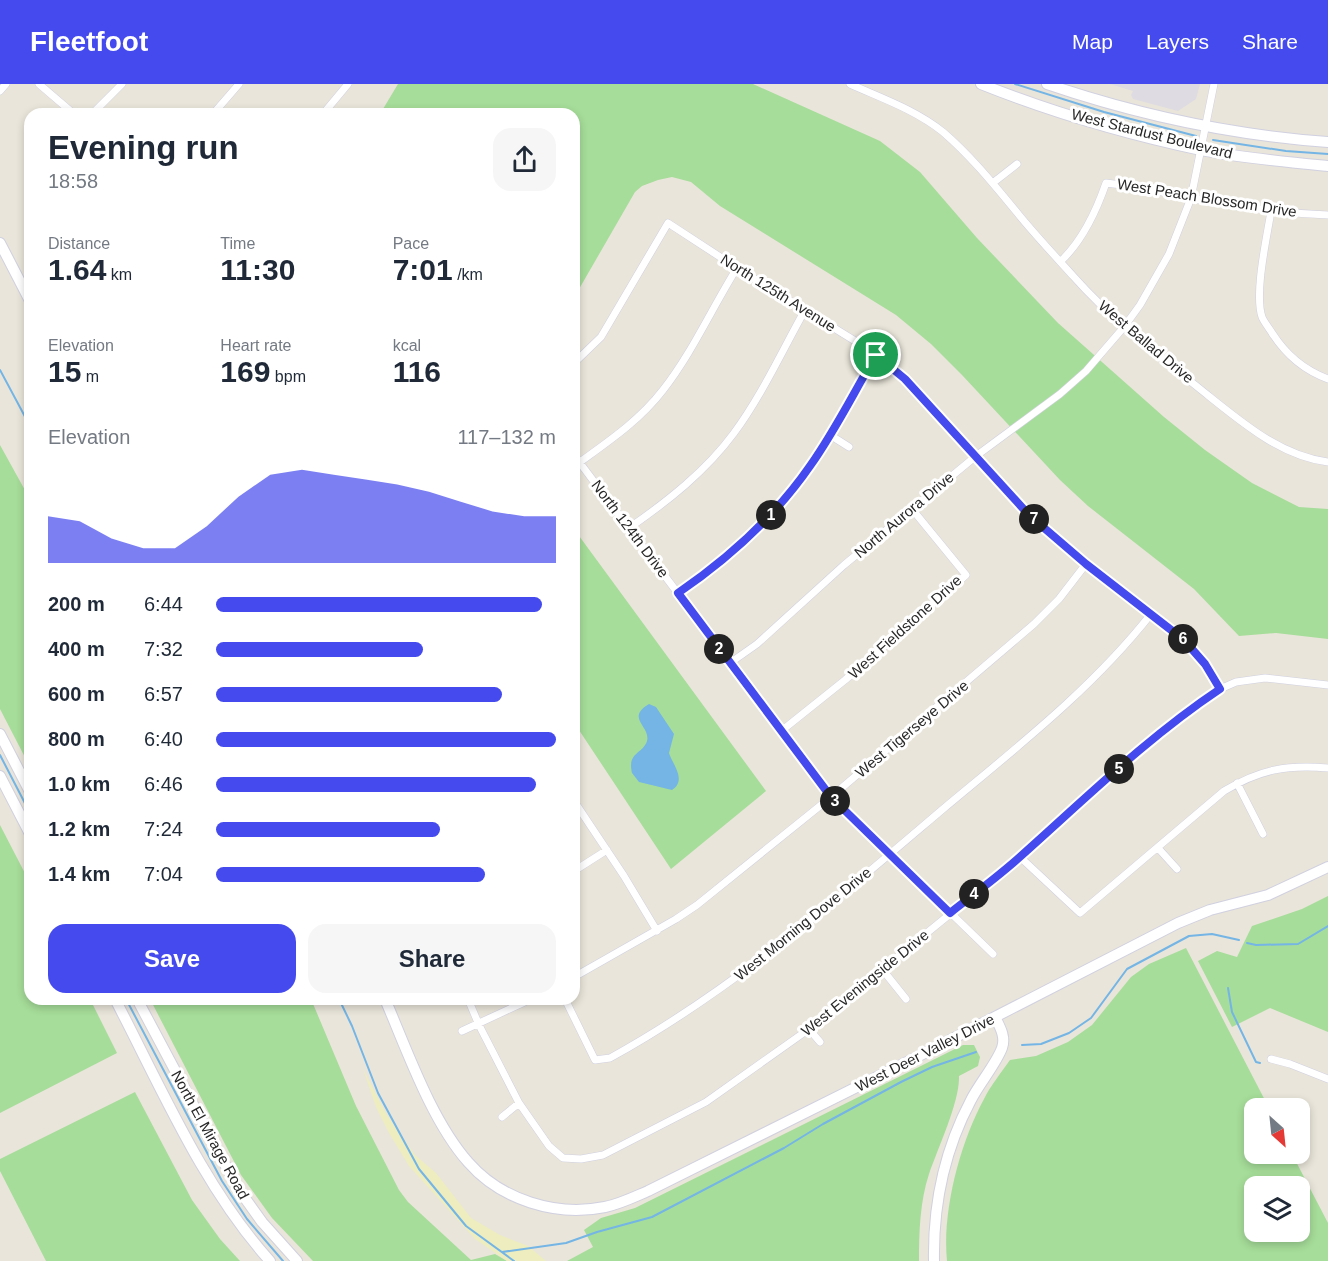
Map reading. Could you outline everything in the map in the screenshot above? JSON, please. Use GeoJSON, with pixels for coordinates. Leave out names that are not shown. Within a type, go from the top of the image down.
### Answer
{"type":"FeatureCollection","features":[{"type":"Feature","properties":{"kind":"street"},"geometry":{"type":"LineString","coordinates":[[0,91],[6,84]]}},
{"type":"Feature","properties":{"kind":"street"},"geometry":{"type":"LineString","coordinates":[[39,84],[67,108]]}},
{"type":"Feature","properties":{"kind":"street"},"geometry":{"type":"LineString","coordinates":[[98,108],[123,84]]}},
{"type":"Feature","properties":{"kind":"street"},"geometry":{"type":"LineString","coordinates":[[218,108],[239,84]]}},
{"type":"Feature","properties":{"kind":"street"},"geometry":{"type":"LineString","coordinates":[[328,108],[348,84]]}},
{"type":"Feature","properties":{"kind":"street","name":"West Ballad Drive"},"geometry":{"type":"LineString","coordinates":[[850,84],[916,114],[940,130],[966,153],[994,182],[1021,217],[1088,292],[1124,327],[1262,436],[1291,452],[1328,462]]}},
{"type":"Feature","properties":{"kind":"street","name":"West Stardust Boulevard"},"geometry":{"type":"LineString","coordinates":[[981,84],[1061,112],[1201,146],[1328,166]]}},
{"type":"Feature","properties":{"kind":"street","name":"West Stardust Boulevard"},"geometry":{"type":"LineString","coordinates":[[1047,84],[1094,100],[1205,129],[1328,142]]}},
{"type":"Feature","properties":{"kind":"street","name":"North Aurora Drive"},"geometry":{"type":"LineString","coordinates":[[730,663],[758,644],[844,565],[912,508],[976,456],[1060,394],[1086,370],[1124,327],[1140,306],[1169,254],[1191,198],[1214,84]]}},
{"type":"Feature","properties":{"kind":"street"},"geometry":{"type":"LineString","coordinates":[[994,182],[1017,164]]}},
{"type":"Feature","properties":{"kind":"street","name":"West Peach Blossom Drive"},"geometry":{"type":"LineString","coordinates":[[1060,261],[1074,249],[1098,205],[1106,183],[1133,185],[1191,198],[1271,211],[1328,215]]}},
{"type":"Feature","properties":{"kind":"street"},"geometry":{"type":"LineString","coordinates":[[1271,211],[1260,294],[1262,317],[1279,344],[1292,359],[1309,371],[1328,379]]}},
{"type":"Feature","properties":{"kind":"street","name":"North 125th Avenue"},"geometry":{"type":"LineString","coordinates":[[580,357],[601,337],[668,223],[876,355],[905,379],[1029,515],[1086,564],[1184,640],[1205,664],[1220,689]]}},
{"type":"Feature","properties":{"kind":"street"},"geometry":{"type":"LineString","coordinates":[[0,243],[24,289]]}},
{"type":"Feature","properties":{"kind":"street"},"geometry":{"type":"LineString","coordinates":[[580,462],[621,432],[663,390],[737,268]]}},
{"type":"Feature","properties":{"kind":"street"},"geometry":{"type":"LineString","coordinates":[[629,528],[667,501],[703,469],[734,433],[762,389],[805,310]]}},
{"type":"Feature","properties":{"kind":"street"},"geometry":{"type":"LineString","coordinates":[[678,593],[718,566],[781,505],[811,466],[876,355]]}},
{"type":"Feature","properties":{"kind":"street"},"geometry":{"type":"LineString","coordinates":[[830,435],[849,447]]}},
{"type":"Feature","properties":{"kind":"street","name":"North 124th Drive"},"geometry":{"type":"LineString","coordinates":[[580,462],[780,732],[831,797],[993,954]]}},
{"type":"Feature","properties":{"kind":"street","name":"West Fieldstone Drive"},"geometry":{"type":"LineString","coordinates":[[780,732],[845,680],[966,575],[912,508]]}},
{"type":"Feature","properties":{"kind":"street","name":"West Tigerseye Drive"},"geometry":{"type":"LineString","coordinates":[[580,974],[657,931],[697,905],[831,797],[1034,624],[1059,599],[1086,564]]}},
{"type":"Feature","properties":{"kind":"street","name":"West Morning Dove Drive"},"geometry":{"type":"LineString","coordinates":[[568,1005],[595,1060],[610,1058],[655,1034],[729,984],[889,855],[1092,682],[1124,648],[1151,614]]}},
{"type":"Feature","properties":{"kind":"street","name":"West Eveningside Drive"},"geometry":{"type":"LineString","coordinates":[[519,1103],[549,1146],[563,1158],[581,1159],[603,1155],[682,1115],[734,1084],[809,1029],[1020,857],[1065,815],[1194,706],[1220,689],[1236,682],[1265,678],[1328,684]]}},
{"type":"Feature","properties":{"kind":"street"},"geometry":{"type":"LineString","coordinates":[[0,734],[24,780]]}},
{"type":"Feature","properties":{"kind":"street"},"geometry":{"type":"LineString","coordinates":[[1020,857],[1080,913],[1224,791],[1237,783],[1259,773],[1283,767],[1328,768]]}},
{"type":"Feature","properties":{"kind":"street"},"geometry":{"type":"LineString","coordinates":[[0,776],[24,822]]}},
{"type":"Feature","properties":{"kind":"street"},"geometry":{"type":"LineString","coordinates":[[1237,783],[1263,834]]}},
{"type":"Feature","properties":{"kind":"street"},"geometry":{"type":"LineString","coordinates":[[580,810],[657,931]]}},
{"type":"Feature","properties":{"kind":"street"},"geometry":{"type":"LineString","coordinates":[[1158,848],[1177,869]]}},
{"type":"Feature","properties":{"kind":"street"},"geometry":{"type":"LineString","coordinates":[[580,867],[607,850]]}},
{"type":"Feature","properties":{"kind":"street","name":"West Deer Valley Drive"},"geometry":{"type":"LineString","coordinates":[[388,1005],[414,1067],[452,1140],[474,1169],[499,1188],[518,1198],[550,1207],[581,1209],[605,1207],[627,1200],[1196,915],[1268,896],[1328,867]]}},
{"type":"Feature","properties":{"kind":"street"},"geometry":{"type":"LineString","coordinates":[[882,969],[906,999]]}},
{"type":"Feature","properties":{"kind":"street","name":"North El Mirage Road"},"geometry":{"type":"LineString","coordinates":[[118,1005],[213,1185],[238,1223],[270,1261]]}},
{"type":"Feature","properties":{"kind":"street","name":"North El Mirage Road"},"geometry":{"type":"LineString","coordinates":[[140,1005],[237,1187],[267,1228],[297,1261]]}},
{"type":"Feature","properties":{"kind":"street"},"geometry":{"type":"LineString","coordinates":[[471,1005],[519,1103],[502,1117]]}},
{"type":"Feature","properties":{"kind":"street"},"geometry":{"type":"LineString","coordinates":[[462,1031],[519,1005]]}},
{"type":"Feature","properties":{"kind":"street"},"geometry":{"type":"LineString","coordinates":[[934,1261],[937,1204],[950,1147],[964,1113],[1003,1044],[1003,1035],[995,1017]]}},
{"type":"Feature","properties":{"kind":"street"},"geometry":{"type":"LineString","coordinates":[[809,1029],[820,1042]]}},
{"type":"Feature","properties":{"kind":"street"},"geometry":{"type":"LineString","coordinates":[[1271,1059],[1328,1078]]}},
{"type":"Feature","properties":{"kind":"shaded area"},"geometry":{"type":"Polygon","coordinates":[[[1110,84],[1200,84],[1196,99],[1178,111],[1133,99],[1131,95],[1133,91],[1110,84]]]}},
{"type":"Feature","properties":{"kind":"green space"},"geometry":{"type":"Polygon","coordinates":[[[398,84],[753,84],[880,141],[920,172],[977,238],[1058,323],[1164,417],[1205,450],[1252,483],[1299,507],[1328,509],[1328,639],[1276,633],[1239,636],[1194,589],[1088,506],[1060,480],[962,375],[931,344],[896,315],[720,206],[691,182],[672,177],[642,186],[635,192],[580,287],[580,108],[384,108],[398,84]]]}},
{"type":"Feature","properties":{"kind":"green space"},"geometry":{"type":"Polygon","coordinates":[[[0,445],[24,488],[24,755],[0,709],[0,445]]]}},
{"type":"Feature","properties":{"kind":"green space"},"geometry":{"type":"Polygon","coordinates":[[[580,537],[766,791],[671,869],[580,732],[580,537]]]}},
{"type":"Feature","properties":{"kind":"green space"},"geometry":{"type":"Polygon","coordinates":[[[0,825],[24,871],[24,1005],[93,1005],[117,1053],[0,1113],[0,825]]]}},
{"type":"Feature","properties":{"kind":"green space"},"geometry":{"type":"Polygon","coordinates":[[[1328,896],[1328,1032],[1270,1008],[1232,1027],[1198,961],[1217,951],[1237,957],[1252,926],[1302,909],[1328,896]]]}},
{"type":"Feature","properties":{"kind":"green space"},"geometry":{"type":"Polygon","coordinates":[[[1186,948],[1264,1098],[1244,1098],[1244,1164],[1297,1164],[1303,1176],[1244,1176],[1244,1242],[1310,1242],[1310,1188],[1328,1223],[1328,1261],[947,1261],[947,1221],[960,1156],[975,1117],[993,1084],[1010,1060],[1036,1056],[1068,1042],[1092,1025],[1131,977],[1149,964],[1186,948]]]}},
{"type":"Feature","properties":{"kind":"green space"},"geometry":{"type":"Polygon","coordinates":[[[153,1005],[314,1005],[356,1106],[399,1190],[408,1202],[471,1260],[495,1254],[507,1261],[313,1261],[272,1218],[241,1175],[153,1005]]]}},
{"type":"Feature","properties":{"kind":"green space"},"geometry":{"type":"Polygon","coordinates":[[[963,1045],[974,1045],[980,1057],[978,1066],[959,1076],[956,1098],[926,1184],[920,1228],[919,1261],[567,1261],[593,1247],[584,1230],[601,1218],[635,1208],[963,1045]]]}},
{"type":"Feature","properties":{"kind":"green space"},"geometry":{"type":"Polygon","coordinates":[[[135,1092],[192,1200],[220,1239],[240,1261],[46,1261],[0,1171],[0,1159],[135,1092]]]}},
{"type":"Feature","properties":{"kind":"sand"},"geometry":{"type":"Polygon","coordinates":[[[363,1069],[387,1115],[415,1155],[436,1173],[471,1218],[500,1235],[528,1246],[546,1261],[507,1261],[475,1239],[409,1166],[376,1107],[363,1069]]]}},
{"type":"Feature","properties":{"kind":"water"},"geometry":{"type":"Polygon","coordinates":[[[649,704],[656,707],[674,734],[669,753],[679,777],[672,790],[639,782],[632,773],[633,757],[647,741],[646,731],[640,722],[639,714],[649,704]]]}},
{"type":"Feature","properties":{"kind":"waterway"},"geometry":{"type":"LineString","coordinates":[[1015,84],[1104,112],[1196,136]]}},
{"type":"Feature","properties":{"kind":"waterway"},"geometry":{"type":"LineString","coordinates":[[1213,140],[1286,151],[1328,154]]}},
{"type":"Feature","properties":{"kind":"waterway"},"geometry":{"type":"LineString","coordinates":[[0,370],[24,415]]}},
{"type":"Feature","properties":{"kind":"waterway"},"geometry":{"type":"LineString","coordinates":[[0,755],[24,801]]}},
{"type":"Feature","properties":{"kind":"waterway"},"geometry":{"type":"LineString","coordinates":[[1247,943],[1256,945],[1298,944],[1328,926]]}},
{"type":"Feature","properties":{"kind":"waterway"},"geometry":{"type":"LineString","coordinates":[[1022,1045],[1041,1044],[1069,1033],[1091,1018],[1127,969],[1189,936],[1212,934],[1239,940]]}},
{"type":"Feature","properties":{"kind":"waterway"},"geometry":{"type":"LineString","coordinates":[[1228,988],[1232,1012],[1256,1062],[1260,1063]]}},
{"type":"Feature","properties":{"kind":"waterway"},"geometry":{"type":"LineString","coordinates":[[129,1005],[222,1181],[247,1219],[283,1261]]}},
{"type":"Feature","properties":{"kind":"waterway"},"geometry":{"type":"LineString","coordinates":[[342,1005],[378,1093],[419,1169],[466,1226],[514,1261]]}},
{"type":"Feature","properties":{"kind":"waterway"},"geometry":{"type":"LineString","coordinates":[[502,1252],[566,1243],[652,1217],[784,1148],[901,1082],[932,1067],[976,1052]]}},
{"type":"Feature","properties":{"kind":"route"},"geometry":{"type":"LineString","coordinates":[[876,355],[905,379],[1029,515],[1086,564],[1184,640],[1205,664],[1220,689],[1194,706],[1156,737],[1020,857],[950,913],[831,797],[678,593],[718,566],[781,505],[811,466],[876,355]]}}]}
